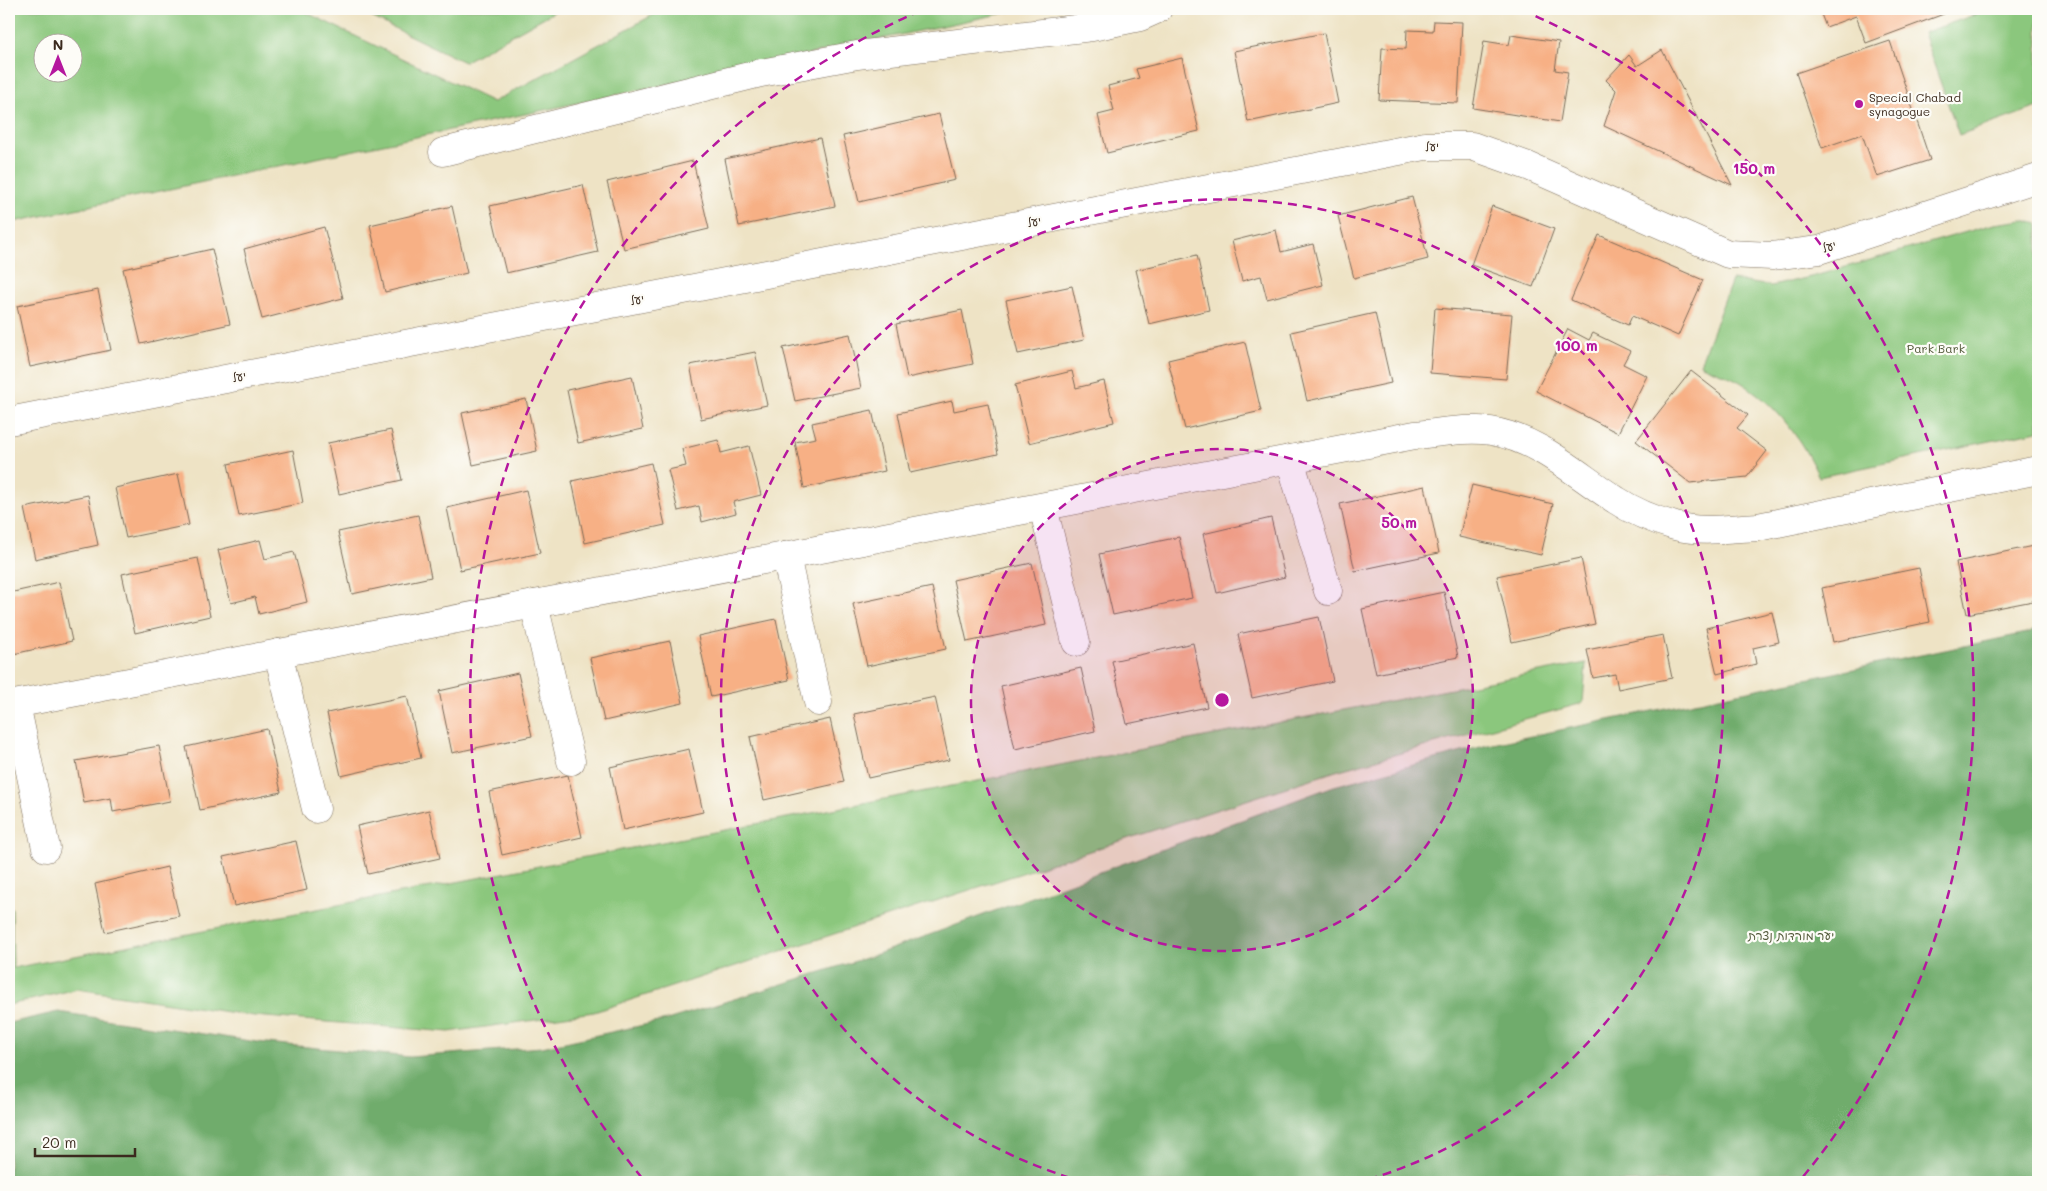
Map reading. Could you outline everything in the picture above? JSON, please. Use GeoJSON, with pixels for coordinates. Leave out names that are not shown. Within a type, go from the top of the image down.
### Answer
{"type":"FeatureCollection","features":[{"type":"Feature","properties":{"kind":"street"},"geometry":{"type":"LineString","coordinates":[[443,152],[761,74],[857,55],[1092,27],[1140,17],[1158,9]]}},
{"type":"Feature","properties":{"kind":"street","name":"יעל"},"geometry":{"type":"LineString","coordinates":[[9,421],[1425,146],[1472,146],[1496,154],[1528,166],[1728,254],[1737,255],[1772,256],[1818,250],[2038,178]]}},
{"type":"Feature","properties":{"kind":"street"},"geometry":{"type":"LineString","coordinates":[[46,848],[12,705],[1415,435],[1456,431],[1490,431],[1518,439],[1546,451],[1617,501],[1647,517],[1678,527],[1712,529],[1758,527],[2038,470]]}},
{"type":"Feature","properties":{"kind":"street"},"geometry":{"type":"LineString","coordinates":[[1290,459],[1328,591]]}},
{"type":"Feature","properties":{"kind":"street"},"geometry":{"type":"LineString","coordinates":[[1043,506],[1076,642]]}},
{"type":"Feature","properties":{"kind":"street"},"geometry":{"type":"LineString","coordinates":[[786,556],[818,702]]}},
{"type":"Feature","properties":{"kind":"street"},"geometry":{"type":"LineString","coordinates":[[534,604],[571,761]]}},
{"type":"Feature","properties":{"kind":"street"},"geometry":{"type":"LineString","coordinates":[[278,653],[316,809]]}},
{"type":"Feature","properties":{"kind":"green space"},"geometry":{"type":"Polygon","coordinates":[[[9,9],[299,9],[493,102],[664,9],[1023,9],[9,223],[9,9]]]}},
{"type":"Feature","properties":{"kind":"green space"},"geometry":{"type":"Polygon","coordinates":[[[355,9],[559,9],[464,62],[355,9]]]}},
{"type":"Feature","properties":{"kind":"green space"},"geometry":{"type":"Polygon","coordinates":[[[1991,9],[2038,9],[2038,107],[1959,135],[1923,33],[1991,9]]]}},
{"type":"Feature","properties":{"kind":"green space","name":"Park Bark"},"geometry":{"type":"Polygon","coordinates":[[[2023,220],[2038,224],[2038,431],[1819,477],[1797,438],[1769,404],[1740,382],[1700,364],[1732,280],[1771,286],[1815,276],[1994,224],[2023,220]]]}},
{"type":"Feature","properties":{"kind":"green space","name":"יער מורדות נצרת"},"geometry":{"type":"Polygon","coordinates":[[[2038,628],[2038,1182],[9,1182],[9,1023],[58,1012],[257,1042],[410,1057],[542,1047],[667,1020],[872,956],[1334,786],[1488,745],[2027,633],[2038,628]]]}},
{"type":"Feature","properties":{"kind":"green space"},"geometry":{"type":"Polygon","coordinates":[[[1586,663],[1583,703],[1336,771],[594,1012],[449,1032],[254,1016],[77,989],[9,1005],[9,908],[12,908],[13,968],[1586,663]]]}},
{"type":"Feature","properties":{"kind":"building"},"geometry":{"type":"Polygon","coordinates":[[[1819,9],[1957,9],[1866,43],[1856,16],[1826,27],[1819,9]]]}},
{"type":"Feature","properties":{"kind":"building"},"geometry":{"type":"Polygon","coordinates":[[[1434,21],[1462,22],[1458,103],[1379,100],[1382,48],[1406,49],[1407,30],[1433,31],[1434,21]]]}},
{"type":"Feature","properties":{"kind":"building"},"geometry":{"type":"Polygon","coordinates":[[[1324,33],[1338,103],[1248,122],[1234,51],[1324,33]]]}},
{"type":"Feature","properties":{"kind":"building"},"geometry":{"type":"Polygon","coordinates":[[[1511,35],[1559,42],[1555,70],[1568,72],[1560,122],[1473,108],[1484,41],[1509,45],[1511,35]]]}},
{"type":"Feature","properties":{"kind":"building","name":"Special Chabad synagogue"},"geometry":{"type":"Polygon","coordinates":[[[1890,41],[1930,160],[1877,177],[1862,134],[1822,148],[1796,73],[1890,41]]]}},
{"type":"Feature","properties":{"kind":"building"},"geometry":{"type":"Polygon","coordinates":[[[1662,50],[1732,185],[1604,126],[1616,90],[1606,80],[1629,55],[1637,66],[1662,50]]]}},
{"type":"Feature","properties":{"kind":"building"},"geometry":{"type":"Polygon","coordinates":[[[1182,58],[1199,131],[1107,153],[1098,115],[1114,111],[1108,86],[1139,78],[1136,69],[1182,58]]]}},
{"type":"Feature","properties":{"kind":"building"},"geometry":{"type":"Polygon","coordinates":[[[939,114],[955,180],[859,202],[843,136],[939,114]]]}},
{"type":"Feature","properties":{"kind":"building"},"geometry":{"type":"Polygon","coordinates":[[[820,138],[835,206],[739,226],[725,159],[820,138]]]}},
{"type":"Feature","properties":{"kind":"building"},"geometry":{"type":"Polygon","coordinates":[[[693,161],[709,229],[624,249],[607,182],[693,161]]]}},
{"type":"Feature","properties":{"kind":"building"},"geometry":{"type":"Polygon","coordinates":[[[583,185],[598,252],[506,273],[490,206],[583,185]]]}},
{"type":"Feature","properties":{"kind":"building"},"geometry":{"type":"Polygon","coordinates":[[[1412,197],[1428,259],[1354,278],[1338,216],[1412,197]]]}},
{"type":"Feature","properties":{"kind":"building"},"geometry":{"type":"Polygon","coordinates":[[[452,206],[467,273],[385,292],[370,225],[452,206]]]}},
{"type":"Feature","properties":{"kind":"building"},"geometry":{"type":"Polygon","coordinates":[[[1492,206],[1554,229],[1533,287],[1471,265],[1492,206]]]}},
{"type":"Feature","properties":{"kind":"building"},"geometry":{"type":"Polygon","coordinates":[[[324,227],[343,298],[262,319],[244,249],[324,227]]]}},
{"type":"Feature","properties":{"kind":"building"},"geometry":{"type":"Polygon","coordinates":[[[1276,230],[1281,252],[1313,244],[1323,285],[1267,299],[1261,276],[1242,281],[1232,241],[1276,230]]]}},
{"type":"Feature","properties":{"kind":"building"},"geometry":{"type":"Polygon","coordinates":[[[1599,235],[1703,280],[1678,336],[1632,316],[1628,325],[1571,300],[1599,235]]]}},
{"type":"Feature","properties":{"kind":"building"},"geometry":{"type":"Polygon","coordinates":[[[212,249],[230,324],[141,344],[123,269],[212,249]]]}},
{"type":"Feature","properties":{"kind":"building"},"geometry":{"type":"Polygon","coordinates":[[[1197,255],[1209,310],[1149,324],[1136,270],[1197,255]]]}},
{"type":"Feature","properties":{"kind":"building"},"geometry":{"type":"Polygon","coordinates":[[[1072,286],[1084,340],[1018,354],[1006,300],[1072,286]]]}},
{"type":"Feature","properties":{"kind":"building"},"geometry":{"type":"Polygon","coordinates":[[[98,290],[111,350],[30,367],[17,306],[98,290]]]}},
{"type":"Feature","properties":{"kind":"building"},"geometry":{"type":"Polygon","coordinates":[[[1435,308],[1512,314],[1506,379],[1430,373],[1435,308]]]}},
{"type":"Feature","properties":{"kind":"building"},"geometry":{"type":"Polygon","coordinates":[[[962,310],[973,364],[907,378],[896,324],[962,310]]]}},
{"type":"Feature","properties":{"kind":"building"},"geometry":{"type":"Polygon","coordinates":[[[1375,313],[1391,383],[1307,401],[1291,332],[1375,313]]]}},
{"type":"Feature","properties":{"kind":"building"},"geometry":{"type":"Polygon","coordinates":[[[1568,329],[1589,340],[1593,333],[1630,351],[1623,364],[1647,376],[1618,433],[1536,391],[1568,329]]]}},
{"type":"Feature","properties":{"kind":"building"},"geometry":{"type":"Polygon","coordinates":[[[850,334],[861,388],[795,401],[783,348],[850,334]]]}},
{"type":"Feature","properties":{"kind":"building"},"geometry":{"type":"Polygon","coordinates":[[[1245,342],[1261,411],[1185,429],[1168,360],[1245,342]]]}},
{"type":"Feature","properties":{"kind":"building"},"geometry":{"type":"Polygon","coordinates":[[[755,352],[767,405],[701,419],[690,365],[755,352]]]}},
{"type":"Feature","properties":{"kind":"building"},"geometry":{"type":"Polygon","coordinates":[[[1072,371],[1076,388],[1104,381],[1114,422],[1029,443],[1015,385],[1072,371]]]}},
{"type":"Feature","properties":{"kind":"building"},"geometry":{"type":"Polygon","coordinates":[[[1691,371],[1748,415],[1737,428],[1767,451],[1747,477],[1690,483],[1636,441],[1691,371]]]}},
{"type":"Feature","properties":{"kind":"building"},"geometry":{"type":"Polygon","coordinates":[[[632,376],[643,429],[578,443],[567,390],[632,376]]]}},
{"type":"Feature","properties":{"kind":"building"},"geometry":{"type":"Polygon","coordinates":[[[526,399],[537,451],[473,465],[462,413],[526,399]]]}},
{"type":"Feature","properties":{"kind":"building"},"geometry":{"type":"Polygon","coordinates":[[[952,401],[954,411],[988,404],[998,454],[910,473],[898,413],[952,401]]]}},
{"type":"Feature","properties":{"kind":"building"},"geometry":{"type":"Polygon","coordinates":[[[872,410],[885,471],[804,488],[795,442],[816,438],[812,423],[872,410]]]}},
{"type":"Feature","properties":{"kind":"building"},"geometry":{"type":"Polygon","coordinates":[[[391,430],[402,480],[339,494],[328,443],[391,430]]]}},
{"type":"Feature","properties":{"kind":"building"},"geometry":{"type":"Polygon","coordinates":[[[718,440],[721,453],[749,446],[761,495],[733,502],[736,513],[702,522],[699,506],[678,511],[668,470],[686,466],[682,449],[718,440]]]}},
{"type":"Feature","properties":{"kind":"building"},"geometry":{"type":"Polygon","coordinates":[[[293,450],[303,503],[239,516],[228,464],[293,450]]]}},
{"type":"Feature","properties":{"kind":"building"},"geometry":{"type":"Polygon","coordinates":[[[651,463],[665,525],[585,543],[572,481],[651,463]]]}},
{"type":"Feature","properties":{"kind":"building"},"geometry":{"type":"Polygon","coordinates":[[[178,474],[189,525],[126,538],[115,488],[178,474]]]}},
{"type":"Feature","properties":{"kind":"building"},"geometry":{"type":"Polygon","coordinates":[[[1472,485],[1553,504],[1541,555],[1459,537],[1472,485]]]}},
{"type":"Feature","properties":{"kind":"building"},"geometry":{"type":"Polygon","coordinates":[[[1425,486],[1439,553],[1355,571],[1340,504],[1425,486]]]}},
{"type":"Feature","properties":{"kind":"building"},"geometry":{"type":"Polygon","coordinates":[[[526,490],[540,553],[460,570],[447,508],[526,490]]]}},
{"type":"Feature","properties":{"kind":"building"},"geometry":{"type":"Polygon","coordinates":[[[88,495],[98,545],[35,559],[24,508],[88,495]]]}},
{"type":"Feature","properties":{"kind":"building"},"geometry":{"type":"Polygon","coordinates":[[[418,515],[431,577],[352,594],[338,532],[418,515]]]}},
{"type":"Feature","properties":{"kind":"building"},"geometry":{"type":"Polygon","coordinates":[[[1271,518],[1285,577],[1217,593],[1203,534],[1271,518]]]}},
{"type":"Feature","properties":{"kind":"building"},"geometry":{"type":"Polygon","coordinates":[[[1179,537],[1192,598],[1113,615],[1099,554],[1179,537]]]}},
{"type":"Feature","properties":{"kind":"building"},"geometry":{"type":"Polygon","coordinates":[[[260,540],[265,559],[294,552],[307,602],[259,614],[255,597],[231,603],[218,550],[260,540]]]}},
{"type":"Feature","properties":{"kind":"building"},"geometry":{"type":"Polygon","coordinates":[[[2038,545],[2038,600],[1967,614],[1956,562],[2038,545]]]}},
{"type":"Feature","properties":{"kind":"building"},"geometry":{"type":"Polygon","coordinates":[[[198,558],[210,616],[135,633],[122,574],[198,558]]]}},
{"type":"Feature","properties":{"kind":"building"},"geometry":{"type":"Polygon","coordinates":[[[1581,558],[1595,624],[1512,642],[1497,576],[1581,558]]]}},
{"type":"Feature","properties":{"kind":"building"},"geometry":{"type":"Polygon","coordinates":[[[1032,563],[1046,625],[967,642],[953,580],[1032,563]]]}},
{"type":"Feature","properties":{"kind":"building"},"geometry":{"type":"Polygon","coordinates":[[[1919,568],[1930,622],[1833,642],[1822,588],[1919,568]]]}},
{"type":"Feature","properties":{"kind":"building"},"geometry":{"type":"Polygon","coordinates":[[[59,582],[72,641],[9,655],[9,593],[59,582]]]}},
{"type":"Feature","properties":{"kind":"building"},"geometry":{"type":"Polygon","coordinates":[[[932,587],[946,649],[867,666],[853,604],[932,587]]]}},
{"type":"Feature","properties":{"kind":"building"},"geometry":{"type":"Polygon","coordinates":[[[1444,592],[1458,657],[1376,674],[1362,609],[1444,592]]]}},
{"type":"Feature","properties":{"kind":"building"},"geometry":{"type":"Polygon","coordinates":[[[1772,612],[1779,642],[1753,648],[1756,664],[1717,674],[1706,628],[1772,612]]]}},
{"type":"Feature","properties":{"kind":"building"},"geometry":{"type":"Polygon","coordinates":[[[1319,617],[1333,681],[1252,698],[1238,634],[1319,617]]]}},
{"type":"Feature","properties":{"kind":"building"},"geometry":{"type":"Polygon","coordinates":[[[776,619],[789,680],[711,697],[698,636],[776,619]]]}},
{"type":"Feature","properties":{"kind":"building"},"geometry":{"type":"Polygon","coordinates":[[[1663,635],[1672,678],[1618,689],[1615,674],[1593,678],[1587,650],[1663,635]]]}},
{"type":"Feature","properties":{"kind":"building"},"geometry":{"type":"Polygon","coordinates":[[[670,641],[683,703],[604,721],[590,658],[670,641]]]}},
{"type":"Feature","properties":{"kind":"building"},"geometry":{"type":"Polygon","coordinates":[[[1193,643],[1207,707],[1127,724],[1112,661],[1193,643]]]}},
{"type":"Feature","properties":{"kind":"building"},"geometry":{"type":"Polygon","coordinates":[[[1081,668],[1095,731],[1015,749],[1001,686],[1081,668]]]}},
{"type":"Feature","properties":{"kind":"building"},"geometry":{"type":"Polygon","coordinates":[[[518,673],[532,736],[452,753],[439,691],[518,673]]]}},
{"type":"Feature","properties":{"kind":"building"},"geometry":{"type":"Polygon","coordinates":[[[407,696],[421,758],[341,776],[327,713],[407,696]]]}},
{"type":"Feature","properties":{"kind":"building"},"geometry":{"type":"Polygon","coordinates":[[[935,697],[949,760],[868,778],[854,714],[935,697]]]}},
{"type":"Feature","properties":{"kind":"building"},"geometry":{"type":"Polygon","coordinates":[[[830,719],[844,782],[764,800],[750,737],[830,719]]]}},
{"type":"Feature","properties":{"kind":"building"},"geometry":{"type":"Polygon","coordinates":[[[267,729],[281,792],[200,810],[186,747],[267,729]]]}},
{"type":"Feature","properties":{"kind":"building"},"geometry":{"type":"Polygon","coordinates":[[[159,746],[170,801],[113,812],[111,798],[84,803],[76,761],[159,746]]]}},
{"type":"Feature","properties":{"kind":"building"},"geometry":{"type":"Polygon","coordinates":[[[689,749],[703,812],[623,830],[610,767],[689,749]]]}},
{"type":"Feature","properties":{"kind":"building"},"geometry":{"type":"Polygon","coordinates":[[[568,775],[582,837],[502,855],[489,792],[568,775]]]}},
{"type":"Feature","properties":{"kind":"building"},"geometry":{"type":"Polygon","coordinates":[[[429,810],[440,858],[368,874],[357,826],[429,810]]]}},
{"type":"Feature","properties":{"kind":"building"},"geometry":{"type":"Polygon","coordinates":[[[296,841],[307,890],[234,906],[223,857],[296,841]]]}},
{"type":"Feature","properties":{"kind":"building"},"geometry":{"type":"Polygon","coordinates":[[[167,867],[179,916],[105,932],[95,884],[167,867]]]}},
{"type":"Feature","properties":{"kind":"place","name":"Special Chabad synagogue"},"geometry":{"type":"Point","coordinates":[1859,104]}}]}
